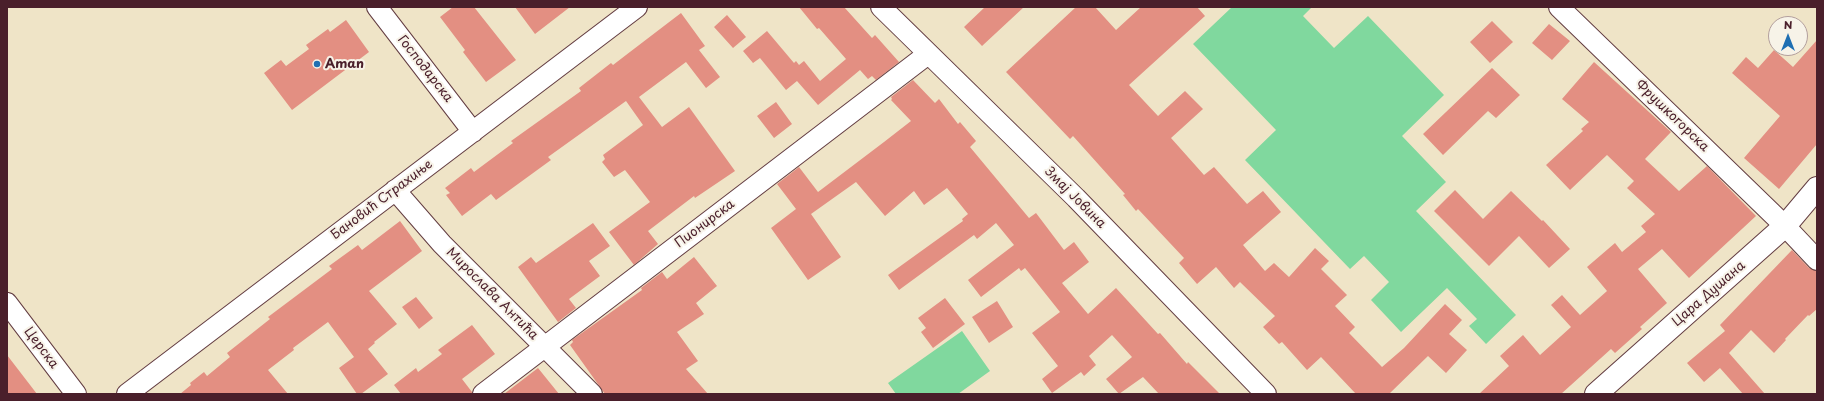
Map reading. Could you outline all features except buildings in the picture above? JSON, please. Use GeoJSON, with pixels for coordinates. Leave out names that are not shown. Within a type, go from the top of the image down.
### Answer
{"type":"FeatureCollection","features":[{"type":"Feature","properties":{"kind":"main road","name":"Цара Душана"},"geometry":{"type":"LineString","coordinates":[[1596,394],[1785,226],[1817,188]]}},
{"type":"Feature","properties":{"kind":"street","name":"Господарска"},"geometry":{"type":"LineString","coordinates":[[377,7],[473,132]]}},
{"type":"Feature","properties":{"kind":"street","name":"Бановић Страхиње"},"geometry":{"type":"LineString","coordinates":[[127,394],[637,7]]}},
{"type":"Feature","properties":{"kind":"street","name":"Змај Јовина"},"geometry":{"type":"LineString","coordinates":[[881,7],[1076,198],[1266,394]]}},
{"type":"Feature","properties":{"kind":"street","name":"Фрушкогорска"},"geometry":{"type":"LineString","coordinates":[[1559,7],[1785,226],[1817,260]]}},
{"type":"Feature","properties":{"kind":"street","name":"Пионирска"},"geometry":{"type":"LineString","coordinates":[[483,394],[928,54]]}},
{"type":"Feature","properties":{"kind":"street","name":"Мирослава Антића"},"geometry":{"type":"LineString","coordinates":[[395,190],[425,226],[592,394]]}},
{"type":"Feature","properties":{"kind":"street","name":"Церска"},"geometry":{"type":"LineString","coordinates":[[7,303],[76,394]]}},
{"type":"Feature","properties":{"kind":"green space"},"geometry":{"type":"Polygon","coordinates":[[[1232,7],[1312,7],[1303,16],[1334,48],[1368,16],[1444,95],[1402,136],[1446,182],[1416,211],[1516,315],[1486,344],[1469,326],[1477,319],[1447,288],[1401,332],[1371,300],[1389,282],[1364,256],[1350,269],[1245,160],[1276,130],[1193,44],[1232,7]]]}},
{"type":"Feature","properties":{"kind":"green space"},"geometry":{"type":"Polygon","coordinates":[[[962,331],[990,371],[958,394],[896,394],[888,383],[962,331]]]}},
{"type":"Feature","properties":{"kind":"place","name":"Aman"},"geometry":{"type":"Point","coordinates":[317,64]}}]}
